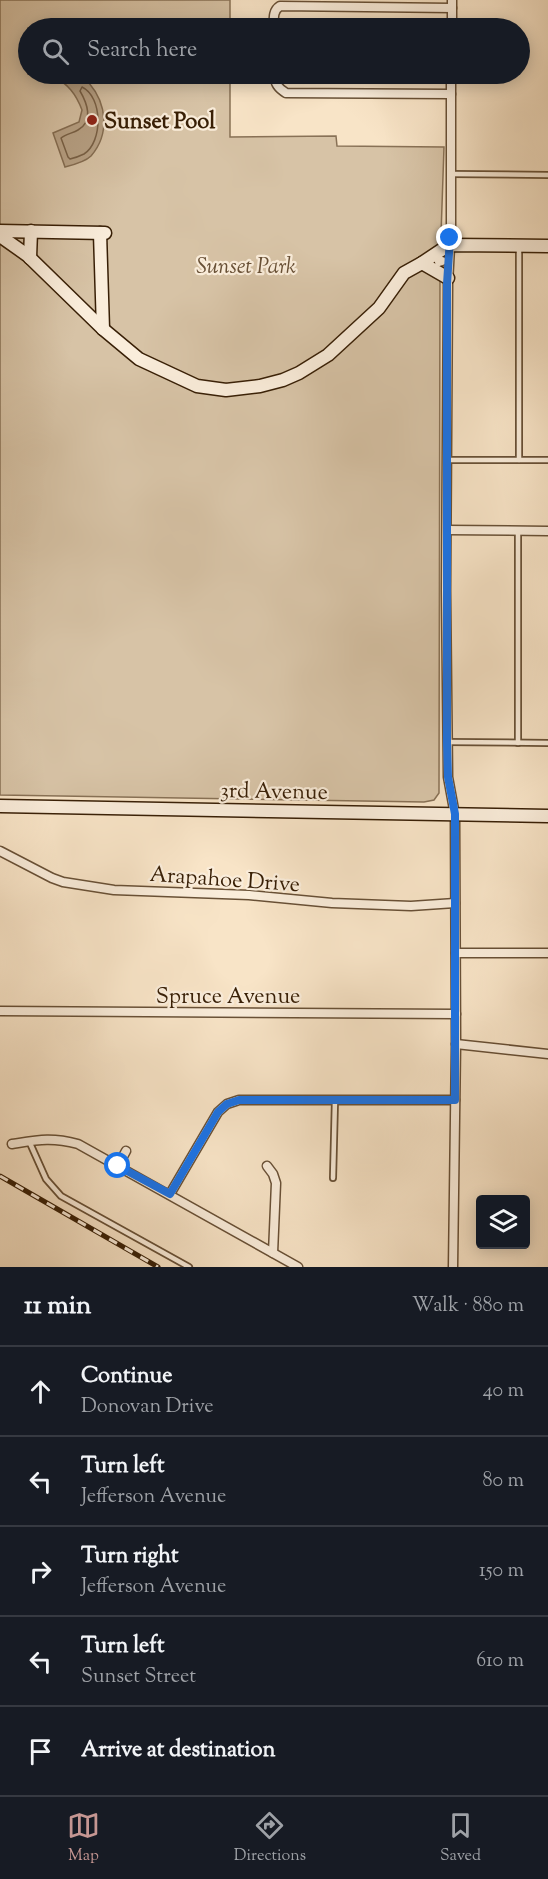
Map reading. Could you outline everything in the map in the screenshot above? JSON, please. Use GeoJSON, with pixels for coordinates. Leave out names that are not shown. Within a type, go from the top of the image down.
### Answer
{"type":"FeatureCollection","features":[{"type":"Feature","properties":{"kind":"street"},"geometry":{"type":"LineString","coordinates":[[273,18],[276,9],[280,6],[452,4]]}},
{"type":"Feature","properties":{"kind":"street"},"geometry":{"type":"LineString","coordinates":[[276,84],[286,93],[451,94]]}},
{"type":"Feature","properties":{"kind":"street"},"geometry":{"type":"LineString","coordinates":[[451,84],[448,278],[447,742],[448,777],[455,814],[456,1044],[453,1267]]}},
{"type":"Feature","properties":{"kind":"street"},"geometry":{"type":"LineString","coordinates":[[0,231],[103,233],[103,328]]}},
{"type":"Feature","properties":{"kind":"street"},"geometry":{"type":"LineString","coordinates":[[30,258],[31,231]]}},
{"type":"Feature","properties":{"kind":"street"},"geometry":{"type":"LineString","coordinates":[[0,236],[18,247],[103,328],[145,362],[196,386],[226,390],[260,386],[294,376],[328,355],[379,308],[404,273],[449,245],[548,246]]}},
{"type":"Feature","properties":{"kind":"street"},"geometry":{"type":"LineString","coordinates":[[422,263],[448,278]]}},
{"type":"Feature","properties":{"kind":"street"},"geometry":{"type":"LineString","coordinates":[[447,530],[548,531]]}},
{"type":"Feature","properties":{"kind":"street","name":"3rd Avenue"},"geometry":{"type":"LineString","coordinates":[[0,806],[548,816]]}},
{"type":"Feature","properties":{"kind":"street","name":"Arapahoe Drive"},"geometry":{"type":"LineString","coordinates":[[0,851],[63,882],[114,890],[249,895],[352,904],[411,906],[455,903]]}},
{"type":"Feature","properties":{"kind":"street"},"geometry":{"type":"LineString","coordinates":[[456,953],[548,953]]}},
{"type":"Feature","properties":{"kind":"street","name":"Spruce Avenue"},"geometry":{"type":"LineString","coordinates":[[0,1011],[456,1014]]}},
{"type":"Feature","properties":{"kind":"street"},"geometry":{"type":"LineString","coordinates":[[456,1044],[548,1054]]}},
{"type":"Feature","properties":{"kind":"street"},"geometry":{"type":"LineString","coordinates":[[170,1194],[218,1112],[227,1104],[239,1100],[455,1100]]}},
{"type":"Feature","properties":{"kind":"street"},"geometry":{"type":"LineString","coordinates":[[12,1144],[39,1138],[78,1144],[298,1267]]}},
{"type":"Feature","properties":{"kind":"street"},"geometry":{"type":"LineString","coordinates":[[118,1166],[126,1151]]}},
{"type":"Feature","properties":{"kind":"street"},"geometry":{"type":"LineString","coordinates":[[267,1166],[276,1183],[273,1253]]}},
{"type":"Feature","properties":{"kind":"lane"},"geometry":{"type":"LineString","coordinates":[[451,174],[548,175]]}},
{"type":"Feature","properties":{"kind":"lane"},"geometry":{"type":"LineString","coordinates":[[519,246],[519,460]]}},
{"type":"Feature","properties":{"kind":"lane"},"geometry":{"type":"LineString","coordinates":[[447,460],[548,460]]}},
{"type":"Feature","properties":{"kind":"lane"},"geometry":{"type":"LineString","coordinates":[[518,531],[518,743]]}},
{"type":"Feature","properties":{"kind":"lane"},"geometry":{"type":"LineString","coordinates":[[447,742],[548,743]]}},
{"type":"Feature","properties":{"kind":"lane"},"geometry":{"type":"LineString","coordinates":[[333,1178],[334,1100]]}},
{"type":"Feature","properties":{"kind":"lane"},"geometry":{"type":"LineString","coordinates":[[29,1141],[46,1179],[62,1196],[189,1267]]}},
{"type":"Feature","properties":{"kind":"green space","name":"Sunset Park"},"geometry":{"type":"Polygon","coordinates":[[[0,0],[230,0],[230,18],[18,18],[18,84],[230,84],[230,137],[336,136],[337,146],[444,147],[440,264],[439,793],[434,800],[424,802],[0,795],[0,0]]]}},
{"type":"Feature","properties":{"kind":"water","name":"Sunset Pool"},"geometry":{"type":"Polygon","coordinates":[[[65,84],[90,84],[100,100],[104,119],[101,138],[91,156],[82,162],[65,167],[53,133],[79,122],[82,110],[65,84]]]}},
{"type":"Feature","properties":{"kind":"railway"},"geometry":{"type":"LineString","coordinates":[[0,1176],[158,1267]]}},
{"type":"Feature","properties":{"kind":"place","name":"Sunset Pool"},"geometry":{"type":"Point","coordinates":[92,120]}},
{"type":"Feature","properties":{"kind":"route"},"geometry":{"type":"LineString","coordinates":[[118,1166],[170,1194],[218,1112],[227,1104],[239,1100],[455,1100],[455,814],[448,777],[446,591],[447,284],[450,238]]}}]}
